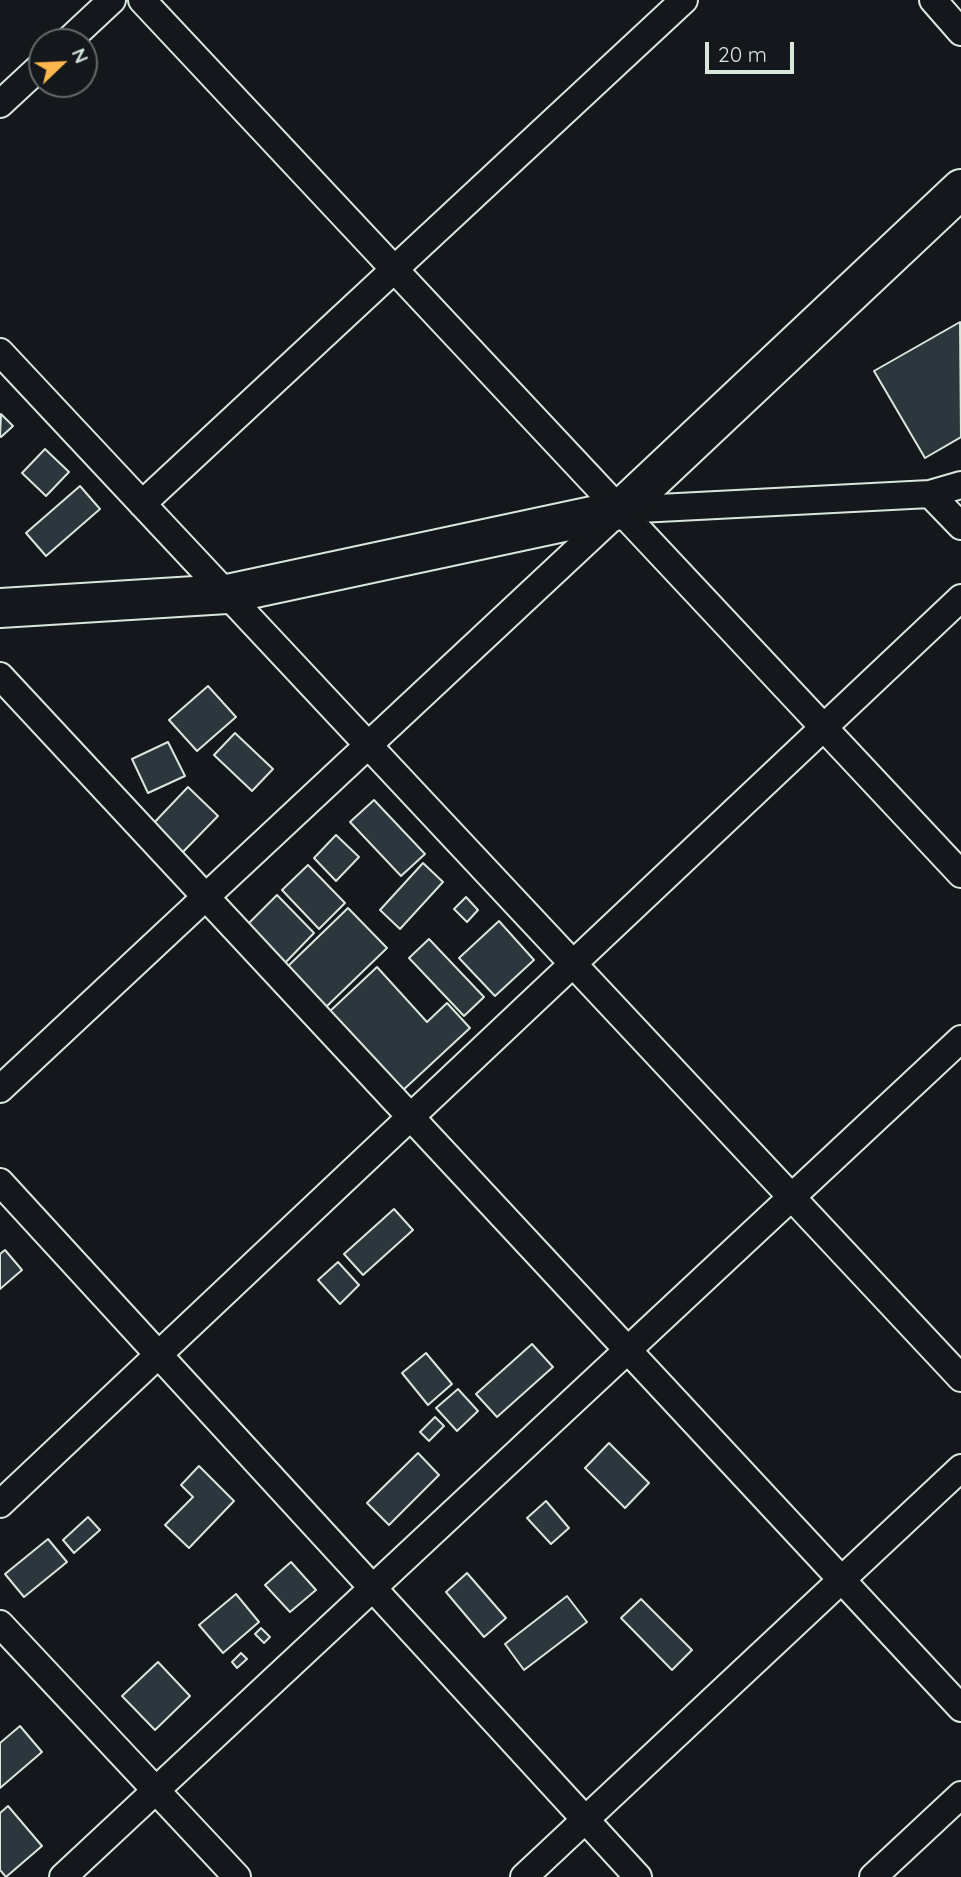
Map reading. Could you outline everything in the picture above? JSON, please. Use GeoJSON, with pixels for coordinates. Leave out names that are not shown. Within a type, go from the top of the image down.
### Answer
{"type":"FeatureCollection","features":[{"type":"Feature","properties":{"kind":"main road"},"geometry":{"type":"LineString","coordinates":[[0,607],[226,594],[620,510],[961,189]]}},
{"type":"Feature","properties":{"kind":"street"},"geometry":{"type":"LineString","coordinates":[[82,28],[113,0]]}},
{"type":"Feature","properties":{"kind":"street"},"geometry":{"type":"LineString","coordinates":[[142,0],[961,874]]}},
{"type":"Feature","properties":{"kind":"street"},"geometry":{"type":"LineString","coordinates":[[142,504],[684,0]]}},
{"type":"Feature","properties":{"kind":"street"},"geometry":{"type":"LineString","coordinates":[[933,0],[961,32]]}},
{"type":"Feature","properties":{"kind":"street"},"geometry":{"type":"LineString","coordinates":[[0,104],[28,78]]}},
{"type":"Feature","properties":{"kind":"street"},"geometry":{"type":"LineString","coordinates":[[0,352],[961,1378]]}},
{"type":"Feature","properties":{"kind":"street"},"geometry":{"type":"LineString","coordinates":[[0,1089],[620,510],[930,494],[961,485]]}},
{"type":"Feature","properties":{"kind":"street"},"geometry":{"type":"LineString","coordinates":[[930,494],[961,526]]}},
{"type":"Feature","properties":{"kind":"street"},"geometry":{"type":"LineString","coordinates":[[0,1504],[961,598]]}},
{"type":"Feature","properties":{"kind":"street"},"geometry":{"type":"LineString","coordinates":[[0,676],[961,1708]]}},
{"type":"Feature","properties":{"kind":"street"},"geometry":{"type":"LineString","coordinates":[[64,1877],[961,1040]]}},
{"type":"Feature","properties":{"kind":"street"},"geometry":{"type":"LineString","coordinates":[[0,1182],[638,1877]]}},
{"type":"Feature","properties":{"kind":"street"},"geometry":{"type":"LineString","coordinates":[[524,1877],[961,1468]]}},
{"type":"Feature","properties":{"kind":"street"},"geometry":{"type":"LineString","coordinates":[[0,1624],[237,1877]]}},
{"type":"Feature","properties":{"kind":"street"},"geometry":{"type":"LineString","coordinates":[[873,1877],[961,1795]]}},
{"type":"Feature","properties":{"kind":"building"},"geometry":{"type":"Polygon","coordinates":[[[960,322],[961,437],[925,458],[874,371],[960,322]]]}},
{"type":"Feature","properties":{"kind":"building"},"geometry":{"type":"Polygon","coordinates":[[[1,414],[13,426],[1,437],[0,436],[1,414]]]}},
{"type":"Feature","properties":{"kind":"building"},"geometry":{"type":"Polygon","coordinates":[[[45,449],[69,472],[46,496],[22,473],[45,449]]]}},
{"type":"Feature","properties":{"kind":"building"},"geometry":{"type":"Polygon","coordinates":[[[80,486],[100,509],[46,556],[26,533],[80,486]]]}},
{"type":"Feature","properties":{"kind":"building"},"geometry":{"type":"Polygon","coordinates":[[[208,686],[236,717],[197,751],[169,720],[208,686]]]}},
{"type":"Feature","properties":{"kind":"building"},"geometry":{"type":"Polygon","coordinates":[[[235,733],[273,769],[252,791],[214,755],[235,733]]]}},
{"type":"Feature","properties":{"kind":"building"},"geometry":{"type":"Polygon","coordinates":[[[168,742],[185,776],[148,793],[132,759],[168,742]]]}},
{"type":"Feature","properties":{"kind":"building"},"geometry":{"type":"Polygon","coordinates":[[[188,787],[218,816],[179,856],[150,827],[188,787]]]}},
{"type":"Feature","properties":{"kind":"building"},"geometry":{"type":"Polygon","coordinates":[[[374,800],[425,854],[401,876],[350,822],[374,800]]]}},
{"type":"Feature","properties":{"kind":"building"},"geometry":{"type":"Polygon","coordinates":[[[336,835],[359,857],[336,881],[314,858],[336,835]]]}},
{"type":"Feature","properties":{"kind":"building"},"geometry":{"type":"Polygon","coordinates":[[[423,863],[443,882],[400,929],[380,910],[423,863]]]}},
{"type":"Feature","properties":{"kind":"building"},"geometry":{"type":"Polygon","coordinates":[[[308,865],[345,903],[319,929],[282,890],[308,865]]]}},
{"type":"Feature","properties":{"kind":"building"},"geometry":{"type":"Polygon","coordinates":[[[277,895],[314,933],[285,963],[247,925],[277,895]]]}},
{"type":"Feature","properties":{"kind":"building"},"geometry":{"type":"Polygon","coordinates":[[[466,897],[478,910],[467,922],[454,909],[466,897]]]}},
{"type":"Feature","properties":{"kind":"building"},"geometry":{"type":"Polygon","coordinates":[[[348,908],[387,948],[324,1009],[285,969],[348,908]]]}},
{"type":"Feature","properties":{"kind":"building"},"geometry":{"type":"Polygon","coordinates":[[[499,921],[534,960],[495,996],[459,958],[499,921]]]}},
{"type":"Feature","properties":{"kind":"building"},"geometry":{"type":"Polygon","coordinates":[[[429,939],[484,997],[464,1016],[409,958],[429,939]]]}},
{"type":"Feature","properties":{"kind":"building"},"geometry":{"type":"Polygon","coordinates":[[[377,967],[427,1022],[447,1003],[470,1028],[401,1092],[328,1013],[377,967]]]}},
{"type":"Feature","properties":{"kind":"building"},"geometry":{"type":"Polygon","coordinates":[[[394,1209],[413,1230],[363,1275],[344,1254],[394,1209]]]}},
{"type":"Feature","properties":{"kind":"building"},"geometry":{"type":"Polygon","coordinates":[[[5,1250],[22,1270],[0,1289],[0,1254],[5,1250]]]}},
{"type":"Feature","properties":{"kind":"building"},"geometry":{"type":"Polygon","coordinates":[[[338,1262],[359,1285],[340,1304],[318,1280],[338,1262]]]}},
{"type":"Feature","properties":{"kind":"building"},"geometry":{"type":"Polygon","coordinates":[[[532,1344],[553,1367],[497,1417],[476,1394],[532,1344]]]}},
{"type":"Feature","properties":{"kind":"building"},"geometry":{"type":"Polygon","coordinates":[[[426,1353],[452,1384],[428,1405],[402,1373],[426,1353]]]}},
{"type":"Feature","properties":{"kind":"building"},"geometry":{"type":"Polygon","coordinates":[[[458,1389],[478,1411],[457,1431],[436,1408],[458,1389]]]}},
{"type":"Feature","properties":{"kind":"building"},"geometry":{"type":"Polygon","coordinates":[[[435,1417],[444,1426],[429,1441],[420,1432],[435,1417]]]}},
{"type":"Feature","properties":{"kind":"building"},"geometry":{"type":"Polygon","coordinates":[[[609,1443],[649,1483],[625,1508],[585,1468],[609,1443]]]}},
{"type":"Feature","properties":{"kind":"building"},"geometry":{"type":"Polygon","coordinates":[[[418,1453],[439,1475],[389,1525],[367,1503],[418,1453]]]}},
{"type":"Feature","properties":{"kind":"building"},"geometry":{"type":"Polygon","coordinates":[[[199,1466],[234,1501],[189,1548],[165,1525],[193,1497],[181,1485],[199,1466]]]}},
{"type":"Feature","properties":{"kind":"building"},"geometry":{"type":"Polygon","coordinates":[[[546,1501],[569,1528],[551,1544],[527,1518],[546,1501]]]}},
{"type":"Feature","properties":{"kind":"building"},"geometry":{"type":"Polygon","coordinates":[[[88,1517],[100,1530],[74,1553],[63,1540],[88,1517]]]}},
{"type":"Feature","properties":{"kind":"building"},"geometry":{"type":"Polygon","coordinates":[[[48,1539],[67,1562],[24,1597],[5,1574],[48,1539]]]}},
{"type":"Feature","properties":{"kind":"building"},"geometry":{"type":"Polygon","coordinates":[[[291,1562],[316,1590],[290,1612],[265,1585],[291,1562]]]}},
{"type":"Feature","properties":{"kind":"building"},"geometry":{"type":"Polygon","coordinates":[[[467,1573],[506,1618],[484,1637],[446,1592],[467,1573]]]}},
{"type":"Feature","properties":{"kind":"building"},"geometry":{"type":"Polygon","coordinates":[[[236,1594],[259,1622],[223,1653],[199,1625],[236,1594]]]}},
{"type":"Feature","properties":{"kind":"building"},"geometry":{"type":"Polygon","coordinates":[[[567,1596],[587,1622],[524,1670],[505,1644],[567,1596]]]}},
{"type":"Feature","properties":{"kind":"building"},"geometry":{"type":"Polygon","coordinates":[[[641,1599],[692,1650],[672,1670],[621,1618],[641,1599]]]}},
{"type":"Feature","properties":{"kind":"building"},"geometry":{"type":"Polygon","coordinates":[[[261,1628],[270,1637],[264,1643],[255,1634],[261,1628]]]}},
{"type":"Feature","properties":{"kind":"building"},"geometry":{"type":"Polygon","coordinates":[[[241,1653],[247,1659],[237,1668],[232,1662],[241,1653]]]}},
{"type":"Feature","properties":{"kind":"building"},"geometry":{"type":"Polygon","coordinates":[[[158,1662],[190,1696],[155,1730],[122,1696],[158,1662]]]}},
{"type":"Feature","properties":{"kind":"building"},"geometry":{"type":"Polygon","coordinates":[[[20,1726],[42,1752],[0,1788],[0,1743],[20,1726]]]}},
{"type":"Feature","properties":{"kind":"building"},"geometry":{"type":"Polygon","coordinates":[[[8,1806],[42,1846],[6,1877],[0,1870],[0,1813],[8,1806]]]}}]}
